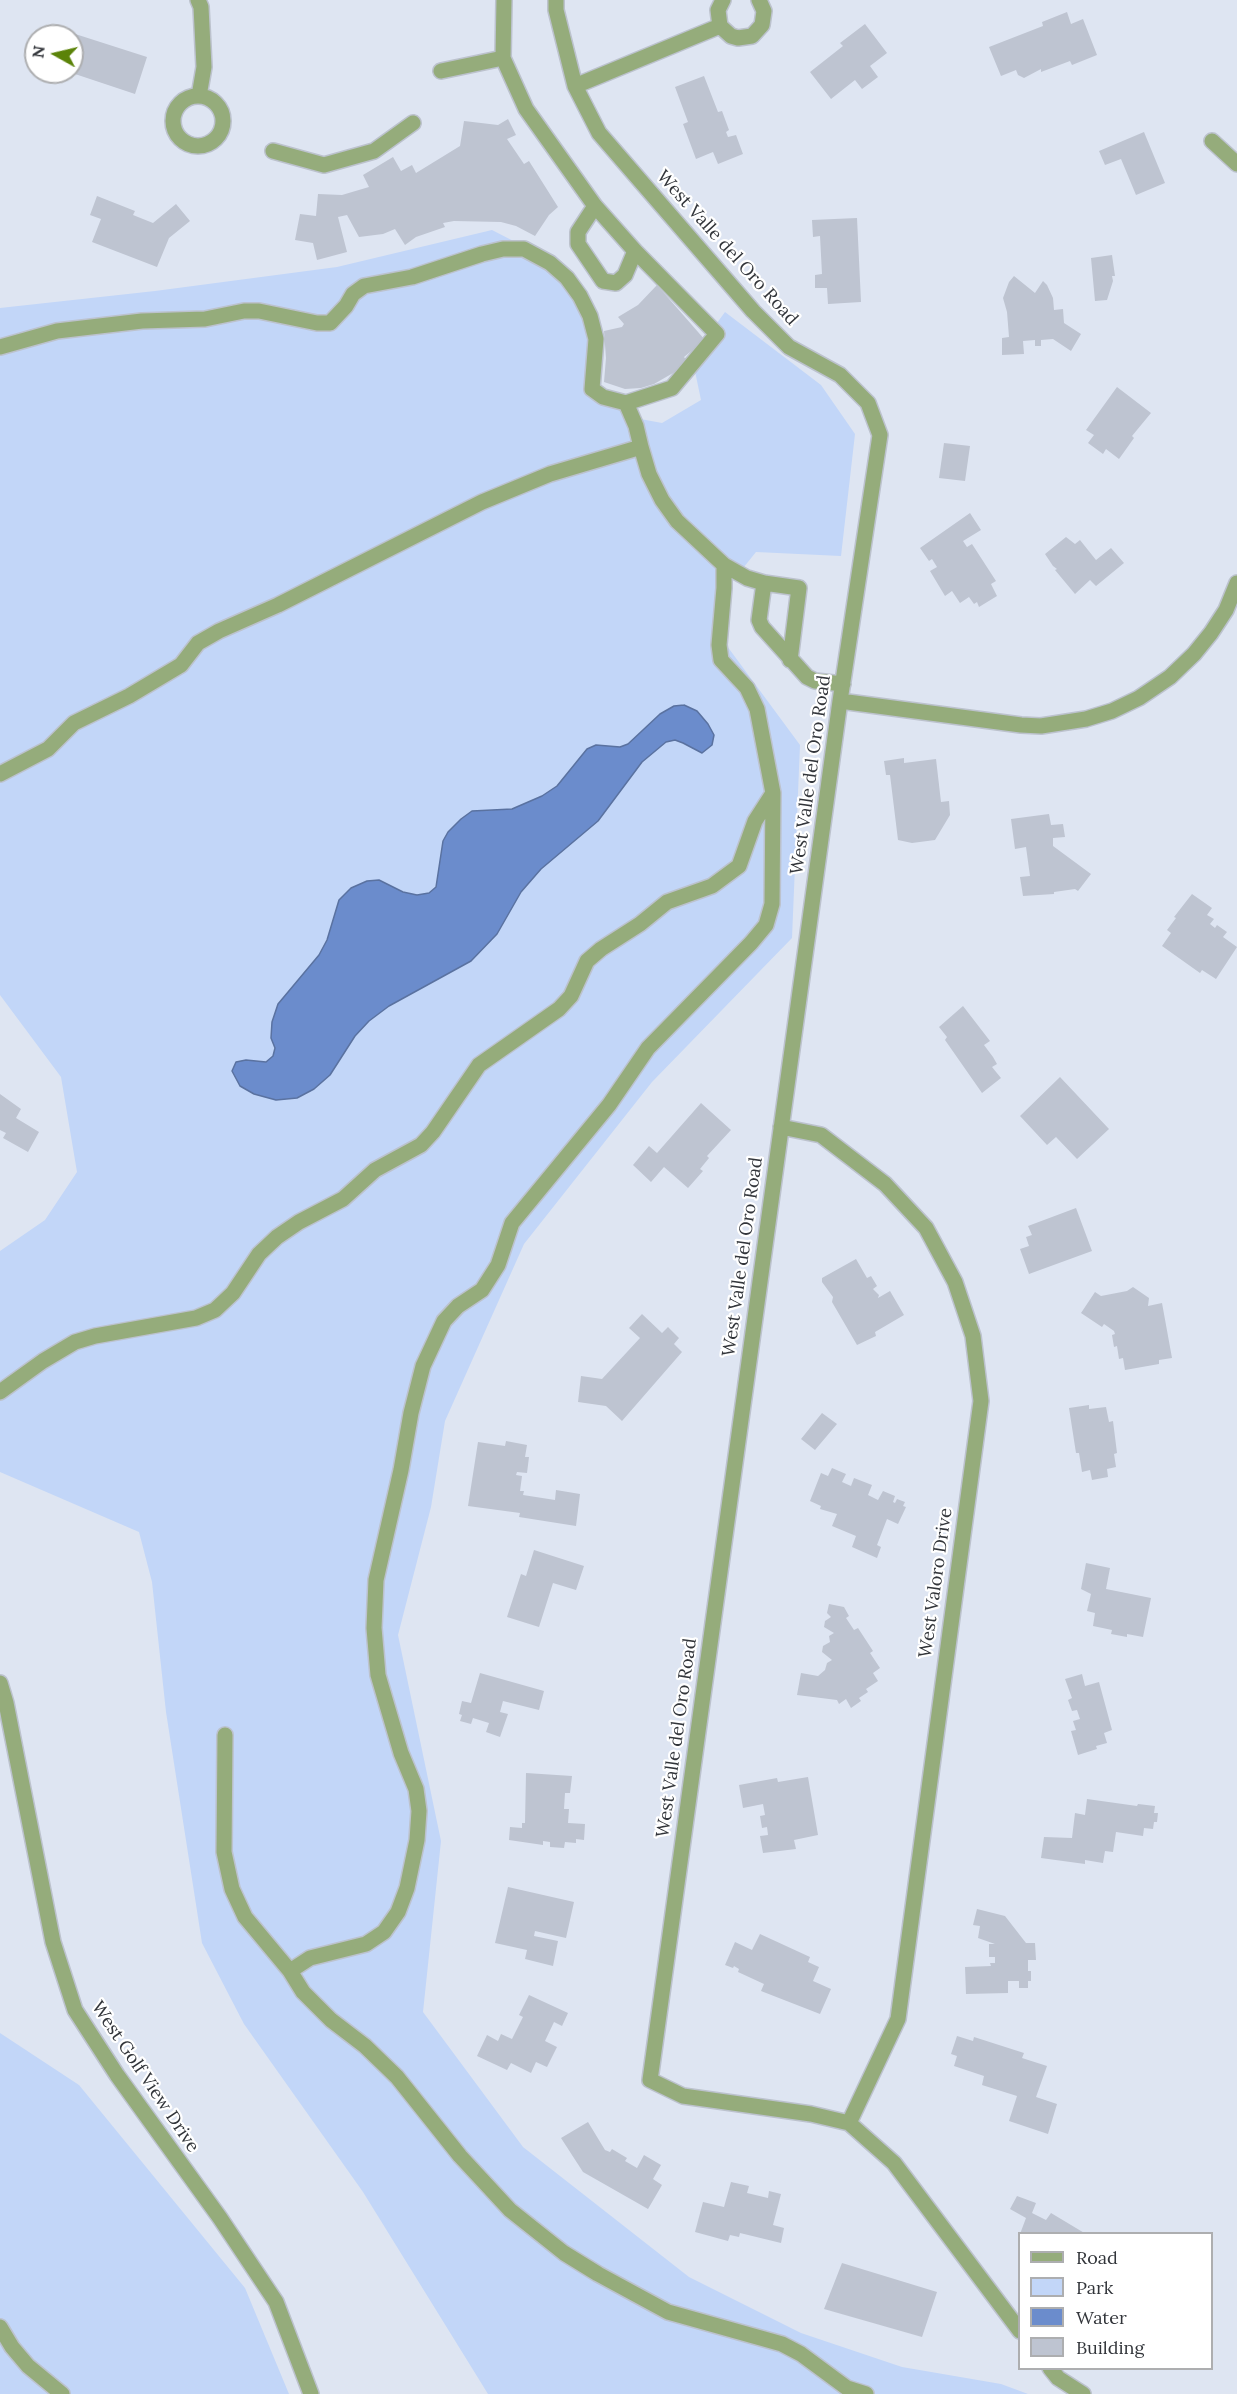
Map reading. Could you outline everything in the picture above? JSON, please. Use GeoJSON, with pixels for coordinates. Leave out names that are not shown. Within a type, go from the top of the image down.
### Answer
{"type":"FeatureCollection","features":[{"type":"Feature","properties":{"kind":"street"},"geometry":{"type":"LineString","coordinates":[[198,0],[201,7],[204,67],[200,96]]}},
{"type":"Feature","properties":{"kind":"street"},"geometry":{"type":"LineString","coordinates":[[0,347],[57,331],[142,321],[205,319],[244,311],[259,311],[317,323],[330,323],[346,306],[353,294],[364,286],[412,277],[503,249],[524,249],[550,263],[567,278],[590,316],[596,339],[592,389],[603,397],[626,403],[672,388],[717,334],[635,251],[595,206],[526,109],[503,58],[504,0]]}},
{"type":"Feature","properties":{"kind":"street","name":"West Valle del Oro Road"},"geometry":{"type":"LineString","coordinates":[[556,0],[556,10],[575,86],[599,134],[753,311],[789,347],[840,375],[868,403],[880,435],[840,701],[650,2080],[683,2096],[811,2114],[849,2123],[894,2163],[1018,2328]]}},
{"type":"Feature","properties":{"kind":"street"},"geometry":{"type":"LineString","coordinates":[[723,0],[718,10],[720,26],[731,36],[738,38],[752,36],[762,25],[764,11],[759,0]]}},
{"type":"Feature","properties":{"kind":"street"},"geometry":{"type":"LineString","coordinates":[[575,86],[720,26]]}},
{"type":"Feature","properties":{"kind":"street"},"geometry":{"type":"LineString","coordinates":[[441,71],[503,58]]}},
{"type":"Feature","properties":{"kind":"street"},"geometry":{"type":"LineString","coordinates":[[273,151],[324,165],[374,151],[413,123]]}},
{"type":"Feature","properties":{"kind":"street"},"geometry":{"type":"LineString","coordinates":[[1212,141],[1237,164]]}},
{"type":"Feature","properties":{"kind":"street"},"geometry":{"type":"LineString","coordinates":[[595,206],[578,232],[578,244],[603,281],[616,283],[625,274],[635,251]]}},
{"type":"Feature","properties":{"kind":"street"},"geometry":{"type":"LineString","coordinates":[[626,403],[636,426],[649,474],[662,500],[677,521],[724,565],[747,578],[799,588],[790,660]]}},
{"type":"Feature","properties":{"kind":"street"},"geometry":{"type":"LineString","coordinates":[[0,774],[48,749],[74,723],[129,696],[181,665],[198,643],[219,631],[278,605],[482,502],[550,474],[641,447]]}},
{"type":"Feature","properties":{"kind":"street"},"geometry":{"type":"LineString","coordinates":[[290,1971],[310,1958],[366,1944],[384,1932],[398,1912],[407,1888],[417,1840],[417,1800],[413,1781],[384,1703],[378,1675],[374,1628],[376,1580],[423,1366],[444,1321],[458,1306],[482,1290],[498,1265],[512,1223],[609,1105],[648,1048],[751,944],[766,925],[772,904],[773,793],[757,710],[747,688],[721,660],[719,645],[724,565]]}},
{"type":"Feature","properties":{"kind":"street"},"geometry":{"type":"LineString","coordinates":[[764,583],[760,624],[807,677],[815,681],[843,684]]}},
{"type":"Feature","properties":{"kind":"street"},"geometry":{"type":"LineString","coordinates":[[840,701],[1021,725],[1041,726],[1086,719],[1112,711],[1139,698],[1170,677],[1194,654],[1211,633],[1226,610],[1237,583]]}},
{"type":"Feature","properties":{"kind":"street"},"geometry":{"type":"LineString","coordinates":[[0,1392],[43,1361],[75,1342],[95,1336],[196,1318],[215,1310],[233,1293],[259,1254],[277,1237],[298,1222],[343,1199],[375,1170],[421,1146],[479,1065],[559,1009],[571,996],[587,961],[601,949],[640,924],[668,902],[712,886],[739,867],[755,821],[773,793]]}},
{"type":"Feature","properties":{"kind":"street","name":"West Valoro Drive"},"geometry":{"type":"LineString","coordinates":[[781,1127],[821,1134],[885,1184],[926,1228],[955,1282],[973,1336],[981,1401],[898,2019],[849,2123]]}},
{"type":"Feature","properties":{"kind":"street","name":"West Golf View Drive"},"geometry":{"type":"LineString","coordinates":[[0,1683],[6,1703],[53,1942],[75,2010],[117,2075],[220,2218],[276,2302],[311,2394]]}},
{"type":"Feature","properties":{"kind":"street"},"geometry":{"type":"LineString","coordinates":[[225,1735],[224,1852],[232,1889],[245,1917],[290,1971],[303,1992],[397,2077],[460,2156],[510,2210],[564,2253],[607,2280],[668,2312],[782,2344],[801,2354],[848,2388],[866,2394]]}},
{"type":"Feature","properties":{"kind":"street"},"geometry":{"type":"LineString","coordinates":[[0,2327],[12,2348],[28,2366],[62,2394]]}},
{"type":"Feature","properties":{"kind":"street"},"geometry":{"type":"LineString","coordinates":[[1052,2370],[1058,2378],[1083,2394]]}},
{"type":"Feature","properties":{"kind":"green space"},"geometry":{"type":"Polygon","coordinates":[[[492,230],[562,266],[595,331],[594,393],[635,418],[662,423],[701,400],[692,357],[725,312],[821,385],[855,434],[841,556],[756,552],[731,583],[727,646],[800,745],[792,938],[652,1082],[524,1244],[445,1421],[431,1507],[398,1635],[441,1841],[423,2012],[523,2147],[689,2277],[801,2333],[902,2367],[1001,2384],[1028,2394],[488,2394],[363,2192],[244,2024],[202,1943],[166,1712],[152,1582],[139,1532],[0,1472],[0,1251],[45,1220],[77,1172],[61,1077],[0,995],[0,308],[155,291],[337,267],[492,230]]]}},
{"type":"Feature","properties":{"kind":"green space"},"geometry":{"type":"Polygon","coordinates":[[[0,2033],[79,2085],[245,2288],[289,2394],[0,2394],[0,2033]]]}},
{"type":"Feature","properties":{"kind":"water"},"geometry":{"type":"Polygon","coordinates":[[[684,705],[697,711],[708,724],[714,735],[712,745],[702,753],[675,740],[666,742],[642,762],[598,821],[541,869],[521,892],[497,934],[471,961],[389,1006],[369,1021],[355,1036],[330,1075],[314,1089],[297,1098],[276,1100],[254,1094],[240,1086],[232,1071],[236,1062],[246,1060],[266,1062],[273,1056],[275,1048],[271,1038],[272,1022],[278,1004],[319,955],[327,940],[339,900],[351,888],[367,881],[379,880],[403,892],[417,895],[429,893],[436,887],[443,841],[448,832],[461,819],[472,811],[512,809],[542,796],[557,786],[587,749],[596,745],[620,747],[628,744],[660,714],[674,706],[684,705]]]}},
{"type":"Feature","properties":{"kind":"building"},"geometry":{"type":"Polygon","coordinates":[[[1067,12],[1071,24],[1083,19],[1097,55],[1072,65],[1070,61],[1041,72],[1041,69],[1024,78],[1018,75],[1016,70],[1001,76],[989,47],[1043,26],[1042,22],[1067,12]]]}},
{"type":"Feature","properties":{"kind":"building"},"geometry":{"type":"Polygon","coordinates":[[[865,24],[887,53],[870,66],[878,77],[862,89],[855,80],[831,99],[810,72],[843,46],[840,43],[865,24]]]}},
{"type":"Feature","properties":{"kind":"building"},"geometry":{"type":"Polygon","coordinates":[[[84,37],[147,57],[135,94],[84,77],[84,37]]]}},
{"type":"Feature","properties":{"kind":"building"},"geometry":{"type":"Polygon","coordinates":[[[704,76],[718,112],[722,111],[729,130],[726,132],[728,137],[736,135],[743,154],[718,164],[713,152],[696,159],[683,124],[688,122],[675,87],[704,76]]]}},
{"type":"Feature","properties":{"kind":"building"},"geometry":{"type":"Polygon","coordinates":[[[508,119],[516,135],[507,139],[524,164],[529,161],[558,207],[549,215],[535,236],[516,226],[501,222],[454,221],[443,223],[445,227],[416,237],[405,245],[395,229],[383,234],[359,237],[347,215],[338,217],[347,252],[317,260],[313,243],[295,240],[300,214],[316,216],[318,194],[342,195],[369,187],[363,175],[393,157],[401,171],[412,165],[416,173],[460,146],[464,121],[498,125],[508,119]]]}},
{"type":"Feature","properties":{"kind":"building"},"geometry":{"type":"Polygon","coordinates":[[[1144,132],[1165,183],[1136,195],[1121,159],[1105,165],[1099,151],[1144,132]]]}},
{"type":"Feature","properties":{"kind":"building"},"geometry":{"type":"Polygon","coordinates":[[[97,196],[135,211],[133,215],[153,223],[176,204],[190,221],[169,238],[157,267],[92,242],[101,219],[90,215],[97,196]]]}},
{"type":"Feature","properties":{"kind":"building"},"geometry":{"type":"Polygon","coordinates":[[[857,218],[861,302],[828,304],[827,288],[815,288],[815,275],[822,274],[820,236],[813,237],[812,220],[857,218]]]}},
{"type":"Feature","properties":{"kind":"building"},"geometry":{"type":"Polygon","coordinates":[[[1112,255],[1115,276],[1112,276],[1113,281],[1107,300],[1095,301],[1091,258],[1112,255]]]}},
{"type":"Feature","properties":{"kind":"building"},"geometry":{"type":"Polygon","coordinates":[[[1014,276],[1035,293],[1043,281],[1047,285],[1053,298],[1054,310],[1063,309],[1064,323],[1081,334],[1071,351],[1053,339],[1041,340],[1041,346],[1035,346],[1035,340],[1023,341],[1024,354],[1002,355],[1002,338],[1009,337],[1007,312],[1003,298],[1014,276]]]}},
{"type":"Feature","properties":{"kind":"building"},"geometry":{"type":"Polygon","coordinates":[[[657,285],[705,340],[684,357],[687,361],[680,369],[654,384],[625,389],[604,382],[606,358],[604,331],[622,327],[624,324],[618,317],[638,305],[657,285]]]}},
{"type":"Feature","properties":{"kind":"building"},"geometry":{"type":"Polygon","coordinates":[[[1117,387],[1151,413],[1132,436],[1134,438],[1119,459],[1106,449],[1103,454],[1088,443],[1094,435],[1086,430],[1117,387]]]}},
{"type":"Feature","properties":{"kind":"building"},"geometry":{"type":"Polygon","coordinates":[[[944,443],[970,446],[965,481],[939,478],[944,443]]]}},
{"type":"Feature","properties":{"kind":"building"},"geometry":{"type":"Polygon","coordinates":[[[970,513],[981,530],[963,541],[967,547],[972,544],[996,581],[991,584],[997,596],[979,607],[977,602],[974,604],[969,597],[960,603],[952,591],[945,596],[930,571],[937,567],[932,559],[929,561],[920,548],[970,513]]]}},
{"type":"Feature","properties":{"kind":"building"},"geometry":{"type":"Polygon","coordinates":[[[1066,537],[1075,544],[1080,540],[1096,560],[1111,548],[1124,563],[1096,586],[1090,580],[1075,594],[1045,554],[1066,537]]]}},
{"type":"Feature","properties":{"kind":"building"},"geometry":{"type":"Polygon","coordinates":[[[904,758],[904,763],[936,759],[941,802],[949,801],[950,815],[935,840],[912,843],[898,840],[890,775],[886,775],[884,761],[904,758]]]}},
{"type":"Feature","properties":{"kind":"building"},"geometry":{"type":"Polygon","coordinates":[[[1049,814],[1051,825],[1063,824],[1065,837],[1053,838],[1053,846],[1091,874],[1078,891],[1075,889],[1054,892],[1054,894],[1023,896],[1020,877],[1030,876],[1026,847],[1015,849],[1011,819],[1049,814]]]}},
{"type":"Feature","properties":{"kind":"building"},"geometry":{"type":"Polygon","coordinates":[[[1192,894],[1212,908],[1207,915],[1214,919],[1210,924],[1215,928],[1217,925],[1227,932],[1223,937],[1237,947],[1216,979],[1202,970],[1200,973],[1162,946],[1171,933],[1167,930],[1176,918],[1174,917],[1192,894]]]}},
{"type":"Feature","properties":{"kind":"building"},"geometry":{"type":"Polygon","coordinates":[[[963,1006],[990,1041],[984,1045],[997,1064],[992,1067],[1001,1078],[982,1093],[945,1040],[947,1037],[939,1027],[963,1006]]]}},
{"type":"Feature","properties":{"kind":"building"},"geometry":{"type":"Polygon","coordinates":[[[1060,1077],[1109,1129],[1077,1159],[1056,1137],[1047,1145],[1020,1116],[1060,1077]]]}},
{"type":"Feature","properties":{"kind":"building"},"geometry":{"type":"Polygon","coordinates":[[[0,1094],[21,1109],[16,1118],[39,1132],[28,1152],[3,1138],[6,1133],[0,1130],[0,1094]]]}},
{"type":"Feature","properties":{"kind":"building"},"geometry":{"type":"Polygon","coordinates":[[[701,1103],[731,1130],[707,1156],[709,1158],[700,1169],[703,1171],[688,1188],[664,1167],[651,1182],[633,1165],[649,1146],[657,1153],[701,1103]]]}},
{"type":"Feature","properties":{"kind":"building"},"geometry":{"type":"Polygon","coordinates":[[[1076,1208],[1092,1251],[1029,1274],[1020,1249],[1029,1246],[1026,1237],[1032,1235],[1028,1226],[1076,1208]]]}},
{"type":"Feature","properties":{"kind":"building"},"geometry":{"type":"Polygon","coordinates":[[[856,1259],[867,1278],[871,1276],[877,1286],[873,1289],[879,1295],[878,1298],[890,1291],[904,1315],[875,1332],[876,1336],[857,1345],[832,1302],[833,1297],[822,1282],[822,1278],[856,1259]]]}},
{"type":"Feature","properties":{"kind":"building"},"geometry":{"type":"Polygon","coordinates":[[[1133,1287],[1149,1298],[1148,1306],[1162,1303],[1172,1358],[1159,1360],[1159,1364],[1125,1370],[1123,1358],[1119,1359],[1117,1346],[1114,1347],[1112,1335],[1115,1334],[1114,1331],[1104,1324],[1102,1327],[1081,1313],[1095,1292],[1101,1296],[1127,1291],[1133,1287]]]}},
{"type":"Feature","properties":{"kind":"building"},"geometry":{"type":"Polygon","coordinates":[[[642,1314],[662,1333],[668,1327],[679,1338],[674,1344],[682,1352],[622,1421],[606,1406],[578,1402],[581,1376],[602,1379],[640,1338],[629,1328],[642,1314]]]}},
{"type":"Feature","properties":{"kind":"building"},"geometry":{"type":"Polygon","coordinates":[[[1089,1405],[1089,1409],[1106,1407],[1109,1422],[1113,1421],[1117,1453],[1114,1454],[1116,1467],[1107,1469],[1108,1477],[1092,1480],[1090,1470],[1082,1472],[1079,1453],[1076,1453],[1069,1408],[1089,1405]]]}},
{"type":"Feature","properties":{"kind":"building"},"geometry":{"type":"Polygon","coordinates":[[[822,1413],[837,1424],[815,1450],[801,1439],[822,1413]]]}},
{"type":"Feature","properties":{"kind":"building"},"geometry":{"type":"Polygon","coordinates":[[[506,1441],[527,1445],[525,1457],[529,1457],[527,1473],[517,1472],[516,1475],[522,1476],[520,1491],[524,1491],[523,1495],[555,1500],[556,1490],[580,1494],[576,1526],[519,1517],[520,1513],[468,1506],[478,1442],[505,1446],[506,1441]]]}},
{"type":"Feature","properties":{"kind":"building"},"geometry":{"type":"Polygon","coordinates":[[[832,1468],[846,1474],[842,1482],[851,1486],[854,1478],[872,1485],[868,1495],[878,1500],[883,1491],[895,1496],[893,1502],[895,1503],[897,1499],[905,1502],[903,1506],[906,1507],[898,1524],[887,1519],[877,1545],[881,1547],[877,1558],[852,1547],[856,1536],[832,1526],[837,1514],[820,1509],[821,1506],[810,1501],[821,1473],[828,1476],[832,1468]]]}},
{"type":"Feature","properties":{"kind":"building"},"geometry":{"type":"Polygon","coordinates":[[[534,1550],[584,1566],[576,1590],[553,1583],[539,1627],[507,1617],[521,1574],[526,1576],[534,1550]]]}},
{"type":"Feature","properties":{"kind":"building"},"geometry":{"type":"Polygon","coordinates":[[[1086,1563],[1110,1568],[1106,1589],[1151,1598],[1143,1637],[1111,1634],[1112,1630],[1093,1626],[1095,1613],[1087,1611],[1091,1594],[1081,1589],[1086,1563]]]}},
{"type":"Feature","properties":{"kind":"building"},"geometry":{"type":"Polygon","coordinates":[[[829,1604],[844,1607],[849,1616],[846,1618],[854,1630],[858,1628],[873,1651],[870,1653],[880,1668],[873,1673],[878,1681],[866,1689],[868,1692],[859,1698],[861,1701],[851,1708],[846,1699],[839,1704],[837,1700],[797,1695],[801,1673],[818,1676],[832,1660],[822,1652],[823,1646],[830,1642],[829,1636],[834,1633],[824,1627],[825,1621],[831,1617],[827,1613],[829,1604]]]}},
{"type":"Feature","properties":{"kind":"building"},"geometry":{"type":"Polygon","coordinates":[[[480,1673],[544,1691],[539,1710],[503,1701],[500,1712],[508,1714],[500,1737],[486,1732],[489,1723],[473,1718],[471,1724],[460,1721],[462,1701],[471,1703],[480,1673]]]}},
{"type":"Feature","properties":{"kind":"building"},"geometry":{"type":"Polygon","coordinates":[[[1082,1674],[1085,1686],[1099,1682],[1112,1730],[1104,1733],[1107,1743],[1078,1755],[1071,1731],[1076,1730],[1073,1721],[1080,1719],[1077,1710],[1072,1711],[1068,1700],[1072,1698],[1065,1679],[1082,1674]]]}},
{"type":"Feature","properties":{"kind":"building"},"geometry":{"type":"Polygon","coordinates":[[[526,1773],[572,1776],[570,1793],[565,1793],[564,1809],[569,1809],[568,1823],[585,1824],[584,1840],[576,1839],[576,1843],[565,1842],[564,1848],[550,1847],[550,1842],[543,1841],[543,1845],[509,1840],[510,1827],[522,1828],[522,1823],[525,1823],[526,1773]]]}},
{"type":"Feature","properties":{"kind":"building"},"geometry":{"type":"Polygon","coordinates":[[[808,1777],[818,1835],[794,1840],[796,1849],[763,1853],[760,1836],[768,1835],[767,1827],[762,1828],[760,1816],[765,1815],[763,1804],[743,1808],[739,1785],[777,1778],[778,1782],[808,1777]]]}},
{"type":"Feature","properties":{"kind":"building"},"geometry":{"type":"Polygon","coordinates":[[[1087,1799],[1137,1806],[1138,1804],[1155,1806],[1154,1813],[1158,1813],[1157,1822],[1154,1822],[1153,1829],[1144,1828],[1143,1836],[1116,1832],[1113,1852],[1105,1851],[1103,1863],[1085,1860],[1085,1864],[1041,1858],[1044,1837],[1072,1838],[1075,1813],[1085,1815],[1087,1799]]]}},
{"type":"Feature","properties":{"kind":"building"},"geometry":{"type":"Polygon","coordinates":[[[508,1887],[574,1902],[566,1938],[535,1931],[534,1936],[558,1941],[553,1966],[525,1959],[527,1950],[495,1943],[508,1887]]]}},
{"type":"Feature","properties":{"kind":"building"},"geometry":{"type":"Polygon","coordinates":[[[977,1909],[1005,1916],[1026,1943],[1035,1943],[1036,1960],[1028,1960],[1031,1981],[1028,1981],[1028,1988],[1019,1988],[1019,1981],[1008,1981],[1008,1993],[966,1994],[965,1967],[991,1966],[990,1963],[995,1963],[995,1957],[989,1957],[989,1944],[995,1944],[978,1938],[980,1926],[973,1925],[977,1909]]]}},
{"type":"Feature","properties":{"kind":"building"},"geometry":{"type":"Polygon","coordinates":[[[760,1934],[810,1957],[808,1962],[819,1967],[813,1981],[831,1989],[820,2014],[761,1991],[764,1984],[738,1972],[739,1969],[734,1966],[733,1968],[725,1965],[735,1942],[752,1950],[760,1934]]]}},
{"type":"Feature","properties":{"kind":"building"},"geometry":{"type":"Polygon","coordinates":[[[529,1995],[568,2013],[562,2026],[554,2022],[545,2041],[557,2047],[547,2067],[536,2062],[531,2073],[511,2063],[507,2070],[477,2056],[487,2035],[498,2041],[501,2034],[512,2039],[523,2017],[519,2015],[529,1995]]]}},
{"type":"Feature","properties":{"kind":"building"},"geometry":{"type":"Polygon","coordinates":[[[957,2036],[973,2041],[974,2037],[1024,2053],[1022,2058],[1047,2066],[1036,2097],[1057,2104],[1048,2134],[1009,2121],[1017,2096],[982,2085],[984,2076],[954,2066],[957,2056],[951,2054],[957,2036]]]}},
{"type":"Feature","properties":{"kind":"building"},"geometry":{"type":"Polygon","coordinates":[[[588,2122],[605,2150],[610,2152],[612,2149],[627,2158],[625,2161],[637,2168],[644,2155],[661,2165],[653,2179],[662,2185],[648,2209],[583,2172],[561,2138],[588,2122]]]}},
{"type":"Feature","properties":{"kind":"building"},"geometry":{"type":"Polygon","coordinates":[[[731,2182],[749,2186],[747,2193],[768,2198],[769,2191],[781,2194],[773,2225],[784,2228],[781,2243],[740,2233],[739,2237],[730,2235],[728,2241],[695,2232],[703,2202],[724,2207],[731,2182]]]}},
{"type":"Feature","properties":{"kind":"building"},"geometry":{"type":"Polygon","coordinates":[[[1017,2196],[1036,2203],[1032,2213],[1046,2220],[1051,2213],[1083,2232],[1021,2232],[1026,2218],[1010,2209],[1017,2196]]]}},
{"type":"Feature","properties":{"kind":"building"},"geometry":{"type":"Polygon","coordinates":[[[842,2263],[937,2292],[922,2337],[824,2309],[842,2263]]]}}]}
